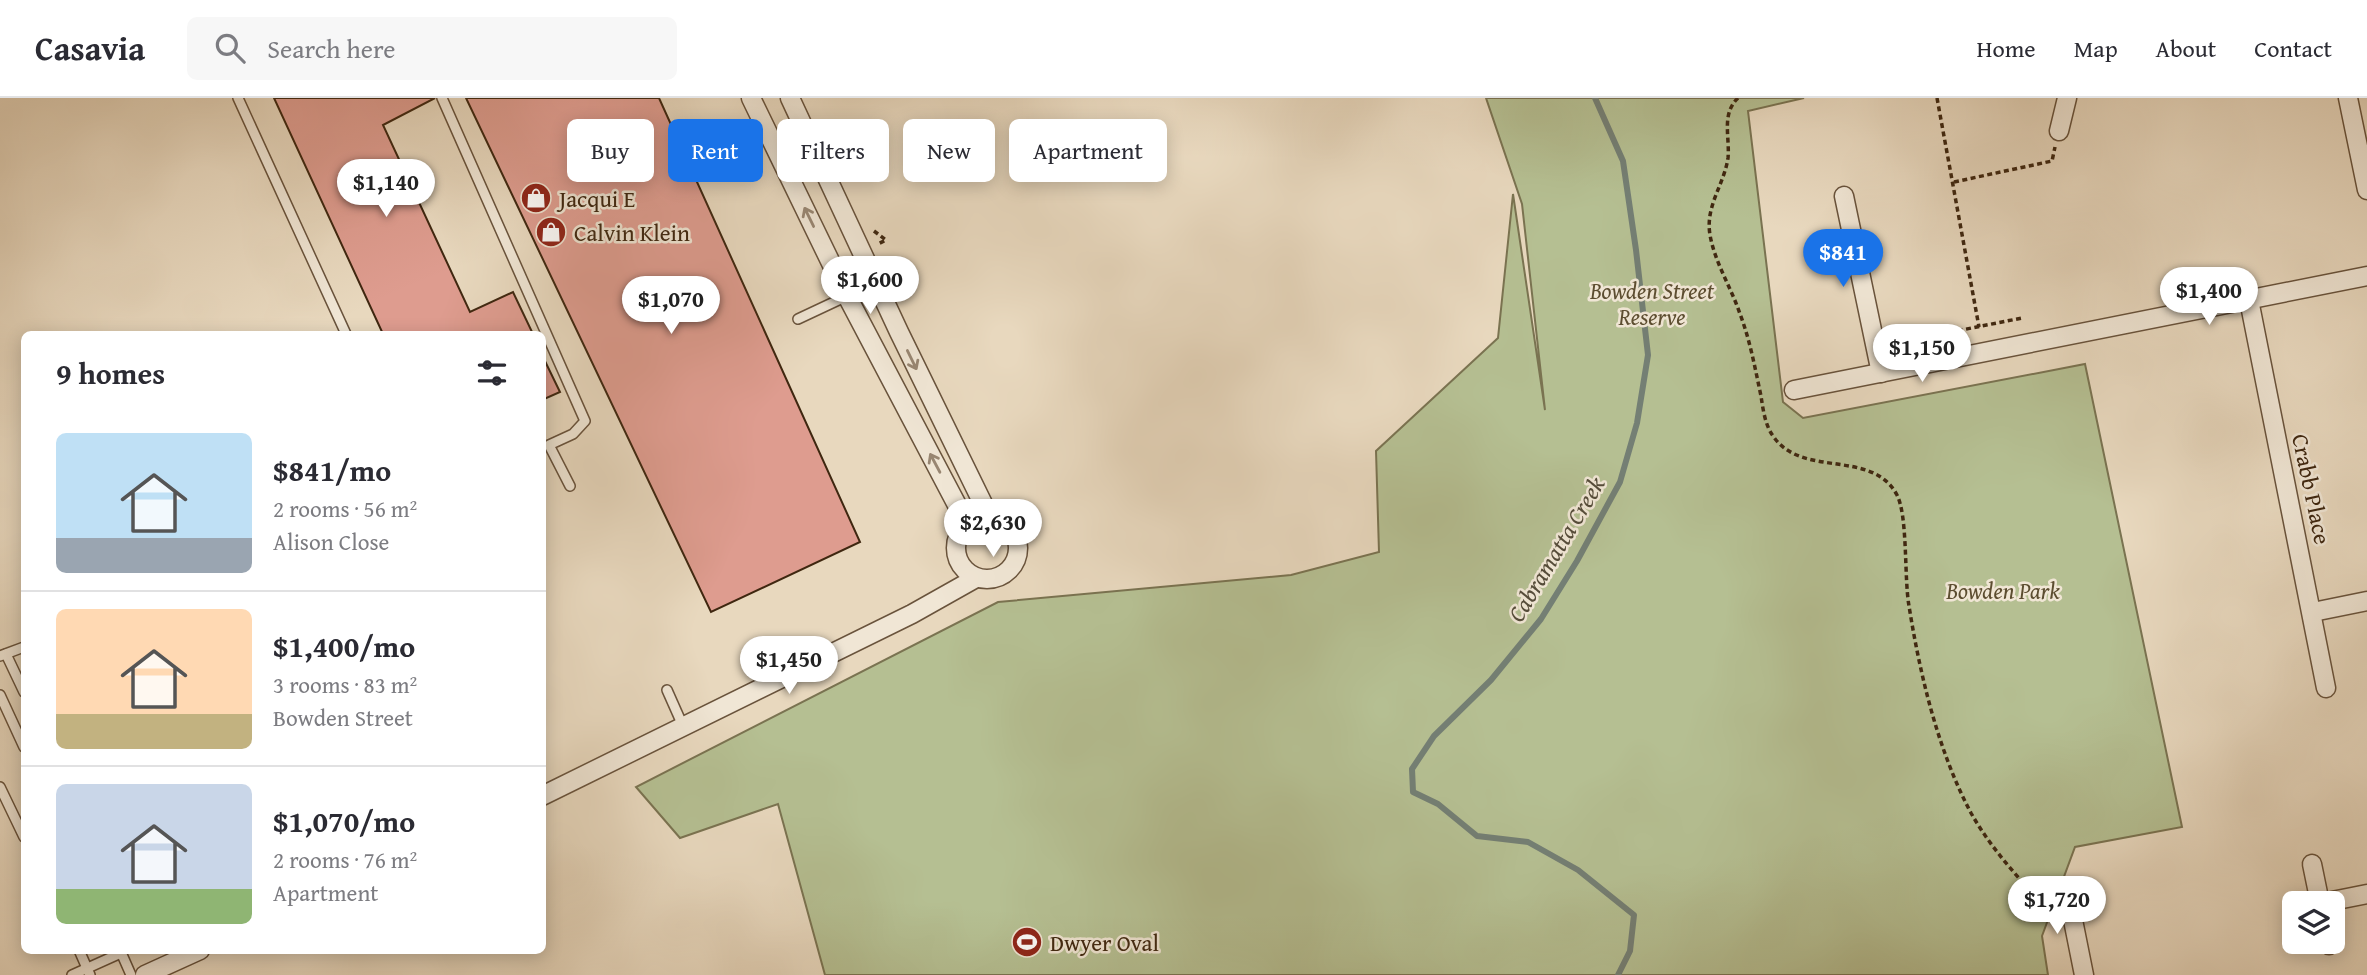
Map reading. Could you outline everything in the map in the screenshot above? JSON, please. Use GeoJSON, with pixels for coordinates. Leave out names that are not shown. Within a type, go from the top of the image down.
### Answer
{"type":"FeatureCollection","features":[{"type":"Feature","properties":{"kind":"street"},"geometry":{"type":"LineString","coordinates":[[751,98],[847,296],[967,524]]}},
{"type":"Feature","properties":{"kind":"street"},"geometry":{"type":"LineString","coordinates":[[790,98],[898,332],[989,516]]}},
{"type":"Feature","properties":{"kind":"street"},"geometry":{"type":"LineString","coordinates":[[2059,131],[2067,98]]}},
{"type":"Feature","properties":{"kind":"street"},"geometry":{"type":"LineString","coordinates":[[2348,98],[2367,190]]}},
{"type":"Feature","properties":{"kind":"street"},"geometry":{"type":"LineString","coordinates":[[1844,196],[1881,373]]}},
{"type":"Feature","properties":{"kind":"street"},"geometry":{"type":"LineString","coordinates":[[1794,390],[2367,276]]}},
{"type":"Feature","properties":{"kind":"street","name":"Crabb Place"},"geometry":{"type":"LineString","coordinates":[[2249,300],[2326,688]]}},
{"type":"Feature","properties":{"kind":"street"},"geometry":{"type":"LineString","coordinates":[[546,794],[912,614],[976,578],[998,578],[1007,573],[1018,555],[1016,533],[1000,519],[981,517],[967,524],[956,543],[956,554],[967,572],[976,578]]}},
{"type":"Feature","properties":{"kind":"street"},"geometry":{"type":"LineString","coordinates":[[2313,612],[2367,601]]}},
{"type":"Feature","properties":{"kind":"street"},"geometry":{"type":"LineString","coordinates":[[2312,864],[2318,891]]}},
{"type":"Feature","properties":{"kind":"street"},"geometry":{"type":"LineString","coordinates":[[2067,890],[2084,975]]}},
{"type":"Feature","properties":{"kind":"street"},"geometry":{"type":"LineString","coordinates":[[2345,898],[2367,894]]}},
{"type":"Feature","properties":{"kind":"street"},"geometry":{"type":"LineString","coordinates":[[145,975],[191,954]]}},
{"type":"Feature","properties":{"kind":"lane"},"geometry":{"type":"LineString","coordinates":[[238,98],[345,331]]}},
{"type":"Feature","properties":{"kind":"lane"},"geometry":{"type":"LineString","coordinates":[[443,98],[545,331]]}},
{"type":"Feature","properties":{"kind":"lane"},"geometry":{"type":"LineString","coordinates":[[799,319],[847,296]]}},
{"type":"Feature","properties":{"kind":"lane"},"geometry":{"type":"LineString","coordinates":[[546,332],[585,421],[573,434],[549,445],[570,486]]}},
{"type":"Feature","properties":{"kind":"lane"},"geometry":{"type":"LineString","coordinates":[[21,648],[3,655],[21,687]]}},
{"type":"Feature","properties":{"kind":"lane"},"geometry":{"type":"LineString","coordinates":[[667,690],[684,726]]}},
{"type":"Feature","properties":{"kind":"lane"},"geometry":{"type":"LineString","coordinates":[[0,695],[21,740]]}},
{"type":"Feature","properties":{"kind":"lane"},"geometry":{"type":"LineString","coordinates":[[0,786],[21,831]]}},
{"type":"Feature","properties":{"kind":"lane"},"geometry":{"type":"LineString","coordinates":[[81,954],[89,972]]}},
{"type":"Feature","properties":{"kind":"lane"},"geometry":{"type":"LineString","coordinates":[[72,975],[89,972],[116,954]]}},
{"type":"Feature","properties":{"kind":"lane"},"geometry":{"type":"LineString","coordinates":[[121,954],[131,975]]}},
{"type":"Feature","properties":{"kind":"path"},"geometry":{"type":"LineString","coordinates":[[1738,98],[1732,104],[1727,125],[1728,159],[1710,212],[1710,234],[1722,274],[1748,337],[1769,427],[1773,436],[1789,452],[1807,460],[1870,471],[1887,482],[1898,497],[1902,519],[1905,580],[1914,640],[1934,718],[1950,762],[1971,813],[2004,862],[2059,922]]}},
{"type":"Feature","properties":{"kind":"path"},"geometry":{"type":"LineString","coordinates":[[1937,98],[1979,327]]}},
{"type":"Feature","properties":{"kind":"path"},"geometry":{"type":"LineString","coordinates":[[1953,182],[2052,161],[2059,131]]}},
{"type":"Feature","properties":{"kind":"path"},"geometry":{"type":"LineString","coordinates":[[1875,347],[2022,318]]}},
{"type":"Feature","properties":{"kind":"green space"},"geometry":{"type":"Polygon","coordinates":[[[1486,98],[1804,98],[1748,111],[1783,402],[1803,418],[2085,364],[2182,827],[2075,847],[2042,936],[2048,975],[825,975],[778,804],[680,838],[636,787],[998,602],[1291,575],[1379,552],[1376,451],[1498,338],[1513,194],[1545,410],[1522,204],[1486,98]]]}},
{"type":"Feature","properties":{"kind":"building"},"geometry":{"type":"Polygon","coordinates":[[[274,98],[435,98],[383,125],[470,312],[513,292],[532,331],[382,331],[274,98]]]}},
{"type":"Feature","properties":{"kind":"building"},"geometry":{"type":"Polygon","coordinates":[[[466,98],[659,98],[669,119],[668,182],[697,182],[860,542],[711,612],[466,98]]]}},
{"type":"Feature","properties":{"kind":"building"},"geometry":{"type":"Polygon","coordinates":[[[546,363],[560,392],[546,398],[546,363]]]}},
{"type":"Feature","properties":{"kind":"waterway","name":"Cabramatta Creek"},"geometry":{"type":"LineString","coordinates":[[1595,98],[1623,161],[1636,250],[1648,355],[1637,423],[1620,482],[1577,561],[1541,619],[1491,680],[1434,736],[1412,769],[1413,792],[1438,804],[1477,836],[1528,842],[1578,870],[1634,915],[1630,951],[1618,975]]}},
{"type":"Feature","properties":{"kind":"place","name":"Jacqui E"},"geometry":{"type":"Point","coordinates":[536,198]}},
{"type":"Feature","properties":{"kind":"place","name":"Calvin Klein"},"geometry":{"type":"Point","coordinates":[551,232]}},
{"type":"Feature","properties":{"kind":"place","name":"Dwyer Oval"},"geometry":{"type":"Point","coordinates":[1027,942]}},
{"type":"Feature","properties":{"kind":"park label","name":"Bowden Street Reserve"},"geometry":{"type":"Point","coordinates":[1652,303]}},
{"type":"Feature","properties":{"kind":"park label","name":"Bowden Park"},"geometry":{"type":"Point","coordinates":[2003,590]}}]}
